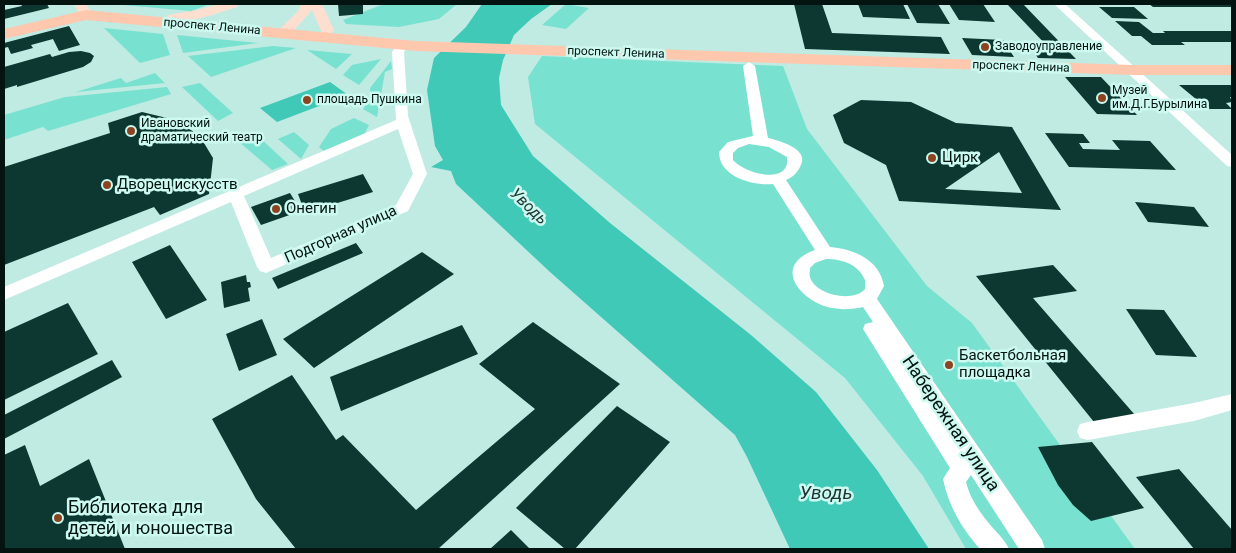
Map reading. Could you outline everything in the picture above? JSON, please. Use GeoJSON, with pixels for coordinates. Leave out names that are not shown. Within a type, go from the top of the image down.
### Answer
{"type":"FeatureCollection","features":[{"type":"Feature","properties":{"kind":"highway","name":"проспект Ленина"},"geometry":{"type":"LineString","coordinates":[[4,27],[83,9],[287,31],[328,30],[414,43]]}},
{"type":"Feature","properties":{"kind":"highway","name":"проспект Ленина"},"geometry":{"type":"LineString","coordinates":[[4,34],[83,9],[414,43],[1232,70]]}},
{"type":"Feature","properties":{"kind":"highway","name":"проспект Ленина"},"geometry":{"type":"LineString","coordinates":[[1129,67],[1232,62]]}},
{"type":"Feature","properties":{"kind":"main road"},"geometry":{"type":"LineString","coordinates":[[173,18],[199,14],[232,4]]}},
{"type":"Feature","properties":{"kind":"main road"},"geometry":{"type":"LineString","coordinates":[[287,31],[304,13],[308,4]]}},
{"type":"Feature","properties":{"kind":"main road"},"geometry":{"type":"LineString","coordinates":[[316,4],[328,30]]}},
{"type":"Feature","properties":{"kind":"street"},"geometry":{"type":"LineString","coordinates":[[1059,4],[1232,163]]}},
{"type":"Feature","properties":{"kind":"street","name":"Подгорная улица"},"geometry":{"type":"LineString","coordinates":[[236,194],[266,268],[402,208],[420,174],[403,122],[398,52],[414,43]]}},
{"type":"Feature","properties":{"kind":"street"},"geometry":{"type":"LineString","coordinates":[[744,66],[755,140]]}},
{"type":"Feature","properties":{"kind":"street"},"geometry":{"type":"LineString","coordinates":[[4,294],[403,122]]}},
{"type":"Feature","properties":{"kind":"street"},"geometry":{"type":"LineString","coordinates":[[755,140],[783,146],[793,154],[795,164],[789,172],[777,178],[761,179],[745,176],[728,165],[725,156],[729,148],[755,140]]}},
{"type":"Feature","properties":{"kind":"street"},"geometry":{"type":"LineString","coordinates":[[777,178],[825,253]]}},
{"type":"Feature","properties":{"kind":"street"},"geometry":{"type":"LineString","coordinates":[[825,253],[849,256],[868,269],[874,280],[874,290],[861,301],[841,304],[826,300],[813,293],[805,286],[801,279],[800,271],[802,264],[808,259],[825,253]]}},
{"type":"Feature","properties":{"kind":"street","name":"Набережная улица"},"geometry":{"type":"LineString","coordinates":[[861,301],[970,467],[1033,549]]}},
{"type":"Feature","properties":{"kind":"street"},"geometry":{"type":"LineString","coordinates":[[1088,431],[1194,412],[1232,402]]}},
{"type":"Feature","properties":{"kind":"street","name":"Набережная улица"},"geometry":{"type":"LineString","coordinates":[[970,467],[954,479],[956,490],[986,540],[997,549]]}},
{"type":"Feature","properties":{"kind":"shaded area"},"geometry":{"type":"Polygon","coordinates":[[[112,4],[210,4],[191,11],[112,4]]]}},
{"type":"Feature","properties":{"kind":"shaded area"},"geometry":{"type":"Polygon","coordinates":[[[380,4],[457,4],[439,19],[399,27],[346,24],[343,20],[380,4]]]}},
{"type":"Feature","properties":{"kind":"shaded area"},"geometry":{"type":"Polygon","coordinates":[[[566,4],[589,8],[566,29],[542,25],[566,4]]]}},
{"type":"Feature","properties":{"kind":"shaded area"},"geometry":{"type":"Polygon","coordinates":[[[104,28],[163,34],[170,55],[140,63],[104,28]]]}},
{"type":"Feature","properties":{"kind":"shaded area"},"geometry":{"type":"Polygon","coordinates":[[[177,35],[258,43],[183,53],[177,35]]]}},
{"type":"Feature","properties":{"kind":"shaded area"},"geometry":{"type":"Polygon","coordinates":[[[273,46],[296,48],[211,77],[188,56],[273,46]]]}},
{"type":"Feature","properties":{"kind":"shaded area"},"geometry":{"type":"Polygon","coordinates":[[[307,50],[352,54],[336,69],[307,50]]]}},
{"type":"Feature","properties":{"kind":"shaded area"},"geometry":{"type":"Polygon","coordinates":[[[542,56],[783,66],[807,129],[927,286],[972,323],[1135,549],[966,549],[923,476],[845,378],[535,124],[528,77],[542,56]]]}},
{"type":"Feature","properties":{"kind":"shaded area"},"geometry":{"type":"Polygon","coordinates":[[[381,59],[359,85],[343,75],[352,65],[381,59]]]}},
{"type":"Feature","properties":{"kind":"shaded area"},"geometry":{"type":"Polygon","coordinates":[[[391,61],[392,69],[385,72],[377,117],[363,109],[371,97],[370,88],[391,61]]]}},
{"type":"Feature","properties":{"kind":"shaded area"},"geometry":{"type":"Polygon","coordinates":[[[155,73],[165,83],[76,92],[121,78],[126,83],[155,73]]]}},
{"type":"Feature","properties":{"kind":"shaded area"},"geometry":{"type":"Polygon","coordinates":[[[200,83],[233,113],[218,121],[182,87],[200,83]]]}},
{"type":"Feature","properties":{"kind":"shaded area"},"geometry":{"type":"Polygon","coordinates":[[[167,87],[171,94],[48,131],[43,127],[4,140],[4,115],[65,97],[167,87]]]}},
{"type":"Feature","properties":{"kind":"shaded area"},"geometry":{"type":"Polygon","coordinates":[[[354,118],[369,125],[363,137],[326,153],[319,147],[331,129],[354,118]]]}},
{"type":"Feature","properties":{"kind":"shaded area"},"geometry":{"type":"Polygon","coordinates":[[[294,132],[309,145],[301,159],[278,139],[294,132]]]}},
{"type":"Feature","properties":{"kind":"shaded area"},"geometry":{"type":"Polygon","coordinates":[[[258,136],[288,164],[272,170],[238,141],[258,136]]]}},
{"type":"Feature","properties":{"kind":"water","name":"Уводь"},"geometry":{"type":"Polygon","coordinates":[[[482,4],[552,4],[531,19],[514,35],[503,60],[499,78],[501,105],[533,156],[610,223],[751,335],[816,392],[877,470],[929,549],[790,549],[735,435],[550,272],[456,184],[451,171],[431,167],[443,160],[435,146],[427,90],[434,58],[466,27],[482,4]]]}},
{"type":"Feature","properties":{"kind":"water"},"geometry":{"type":"Polygon","coordinates":[[[330,82],[348,95],[277,122],[260,108],[330,82]]]}},
{"type":"Feature","properties":{"kind":"building"},"geometry":{"type":"Polygon","coordinates":[[[21,4],[47,4],[49,8],[4,19],[4,10],[22,6],[21,4]]]}},
{"type":"Feature","properties":{"kind":"building"},"geometry":{"type":"Polygon","coordinates":[[[338,4],[363,4],[363,14],[339,16],[338,4]]]}},
{"type":"Feature","properties":{"kind":"building"},"geometry":{"type":"Polygon","coordinates":[[[794,4],[822,4],[832,33],[941,37],[950,54],[805,49],[794,4]]]}},
{"type":"Feature","properties":{"kind":"building"},"geometry":{"type":"Polygon","coordinates":[[[858,4],[903,4],[910,19],[863,17],[858,4]]]}},
{"type":"Feature","properties":{"kind":"building"},"geometry":{"type":"Polygon","coordinates":[[[907,4],[938,4],[950,24],[917,23],[907,4]]]}},
{"type":"Feature","properties":{"kind":"building"},"geometry":{"type":"Polygon","coordinates":[[[949,4],[983,4],[995,22],[959,20],[949,4]]]}},
{"type":"Feature","properties":{"kind":"building"},"geometry":{"type":"Polygon","coordinates":[[[1007,4],[1023,4],[1076,59],[1038,58],[1031,48],[1049,48],[1007,4]]]}},
{"type":"Feature","properties":{"kind":"building"},"geometry":{"type":"Polygon","coordinates":[[[1149,4],[1232,4],[1232,7],[1153,7],[1149,4]]]}},
{"type":"Feature","properties":{"kind":"building"},"geometry":{"type":"Polygon","coordinates":[[[1099,7],[1134,7],[1148,19],[1112,18],[1099,7]]]}},
{"type":"Feature","properties":{"kind":"building"},"geometry":{"type":"Polygon","coordinates":[[[1115,21],[1139,22],[1153,33],[1165,33],[1163,31],[1232,31],[1232,42],[1181,42],[1185,45],[1152,45],[1141,36],[1132,36],[1115,21]]]}},
{"type":"Feature","properties":{"kind":"building"},"geometry":{"type":"Polygon","coordinates":[[[69,26],[80,45],[59,51],[53,39],[31,45],[33,48],[11,54],[8,47],[4,48],[4,43],[69,26]]]}},
{"type":"Feature","properties":{"kind":"building"},"geometry":{"type":"Polygon","coordinates":[[[962,38],[1003,40],[1014,57],[972,55],[962,38]]]}},
{"type":"Feature","properties":{"kind":"building"},"geometry":{"type":"Polygon","coordinates":[[[81,51],[94,56],[91,62],[83,67],[17,87],[17,85],[4,89],[4,67],[50,54],[52,57],[81,51]]]}},
{"type":"Feature","properties":{"kind":"building","name":"Музей им.Д.Г.Бурылина"},"geometry":{"type":"Polygon","coordinates":[[[1065,77],[1101,77],[1137,115],[1097,114],[1065,77]]]}},
{"type":"Feature","properties":{"kind":"building"},"geometry":{"type":"Polygon","coordinates":[[[1179,85],[1232,85],[1232,97],[1230,97],[1232,102],[1226,103],[1232,109],[1208,109],[1179,85]]]}},
{"type":"Feature","properties":{"kind":"building","name":"Цирк"},"geometry":{"type":"Polygon","coordinates":[[[861,100],[911,102],[956,123],[1012,127],[1061,210],[899,201],[886,165],[844,143],[833,115],[861,100]],[[999,152],[945,189],[1022,193],[999,152]]]}},
{"type":"Feature","properties":{"kind":"building","name":"Дворец искусств"},"geometry":{"type":"Polygon","coordinates":[[[142,112],[167,118],[186,126],[201,138],[213,158],[209,194],[160,215],[154,207],[4,265],[4,167],[110,133],[108,123],[142,112]]]}},
{"type":"Feature","properties":{"kind":"building"},"geometry":{"type":"Polygon","coordinates":[[[1045,133],[1083,134],[1090,143],[1079,143],[1083,149],[1120,150],[1112,140],[1150,141],[1176,170],[1069,167],[1045,133]]]}},
{"type":"Feature","properties":{"kind":"building"},"geometry":{"type":"Polygon","coordinates":[[[363,174],[373,192],[305,213],[298,194],[363,174]]]}},
{"type":"Feature","properties":{"kind":"building","name":"Онегин"},"geometry":{"type":"Polygon","coordinates":[[[290,193],[301,211],[261,225],[251,207],[290,193]]]}},
{"type":"Feature","properties":{"kind":"building"},"geometry":{"type":"Polygon","coordinates":[[[1135,202],[1194,207],[1209,227],[1148,222],[1135,202]]]}},
{"type":"Feature","properties":{"kind":"building"},"geometry":{"type":"Polygon","coordinates":[[[356,243],[363,253],[278,289],[272,278],[356,243]]]}},
{"type":"Feature","properties":{"kind":"building"},"geometry":{"type":"Polygon","coordinates":[[[170,245],[207,300],[166,319],[132,262],[170,245]]]}},
{"type":"Feature","properties":{"kind":"building"},"geometry":{"type":"Polygon","coordinates":[[[422,252],[454,274],[314,368],[283,339],[422,252]]]}},
{"type":"Feature","properties":{"kind":"building"},"geometry":{"type":"Polygon","coordinates":[[[1053,265],[1077,291],[1033,298],[1135,415],[1094,422],[976,276],[1053,265]]]}},
{"type":"Feature","properties":{"kind":"building"},"geometry":{"type":"Polygon","coordinates":[[[246,275],[247,282],[250,282],[251,287],[248,288],[250,301],[224,308],[221,282],[246,275]]]}},
{"type":"Feature","properties":{"kind":"building"},"geometry":{"type":"Polygon","coordinates":[[[68,303],[98,354],[4,400],[4,332],[68,303]]]}},
{"type":"Feature","properties":{"kind":"building"},"geometry":{"type":"Polygon","coordinates":[[[1126,309],[1164,310],[1197,357],[1156,355],[1126,309]]]}},
{"type":"Feature","properties":{"kind":"building"},"geometry":{"type":"Polygon","coordinates":[[[262,319],[277,355],[239,371],[226,334],[262,319]]]}},
{"type":"Feature","properties":{"kind":"building"},"geometry":{"type":"Polygon","coordinates":[[[533,322],[620,384],[438,549],[296,549],[256,499],[212,419],[292,375],[336,440],[343,435],[416,510],[535,409],[479,364],[533,322]]]}},
{"type":"Feature","properties":{"kind":"building"},"geometry":{"type":"Polygon","coordinates":[[[462,325],[478,354],[341,411],[330,377],[462,325]]]}},
{"type":"Feature","properties":{"kind":"building"},"geometry":{"type":"Polygon","coordinates":[[[112,360],[122,377],[4,439],[4,415],[112,360]]]}},
{"type":"Feature","properties":{"kind":"building"},"geometry":{"type":"Polygon","coordinates":[[[617,406],[670,442],[575,549],[565,549],[516,508],[617,406]]]}},
{"type":"Feature","properties":{"kind":"building"},"geometry":{"type":"Polygon","coordinates":[[[1092,442],[1144,508],[1091,521],[1073,505],[1058,485],[1038,447],[1092,442]]]}},
{"type":"Feature","properties":{"kind":"building","name":"Библиотека для детей и юношества"},"geometry":{"type":"Polygon","coordinates":[[[25,445],[40,486],[89,459],[125,549],[4,549],[4,455],[25,445]]]}},
{"type":"Feature","properties":{"kind":"building"},"geometry":{"type":"Polygon","coordinates":[[[1179,469],[1232,530],[1232,549],[1194,549],[1136,477],[1179,469]]]}},
{"type":"Feature","properties":{"kind":"building"},"geometry":{"type":"Polygon","coordinates":[[[511,530],[530,549],[490,549],[511,530]]]}},
{"type":"Feature","properties":{"kind":"place","name":"Заводоуправление"},"geometry":{"type":"Point","coordinates":[985,47]}},
{"type":"Feature","properties":{"kind":"place","name":"Музей им.Д.Г.Бурылина"},"geometry":{"type":"Point","coordinates":[1102,98]}},
{"type":"Feature","properties":{"kind":"place","name":"площадь Пушкина"},"geometry":{"type":"Point","coordinates":[307,100]}},
{"type":"Feature","properties":{"kind":"place","name":"Ивановский драматический театр"},"geometry":{"type":"Point","coordinates":[131,131]}},
{"type":"Feature","properties":{"kind":"place","name":"Цирк"},"geometry":{"type":"Point","coordinates":[932,158]}},
{"type":"Feature","properties":{"kind":"place","name":"Дворец искусств"},"geometry":{"type":"Point","coordinates":[107,185]}},
{"type":"Feature","properties":{"kind":"place","name":"Онегин"},"geometry":{"type":"Point","coordinates":[276,209]}},
{"type":"Feature","properties":{"kind":"place","name":"Баскетбольная площадка"},"geometry":{"type":"Point","coordinates":[949,365]}},
{"type":"Feature","properties":{"kind":"place","name":"Библиотека для детей и юношества"},"geometry":{"type":"Point","coordinates":[58,518]}}]}
